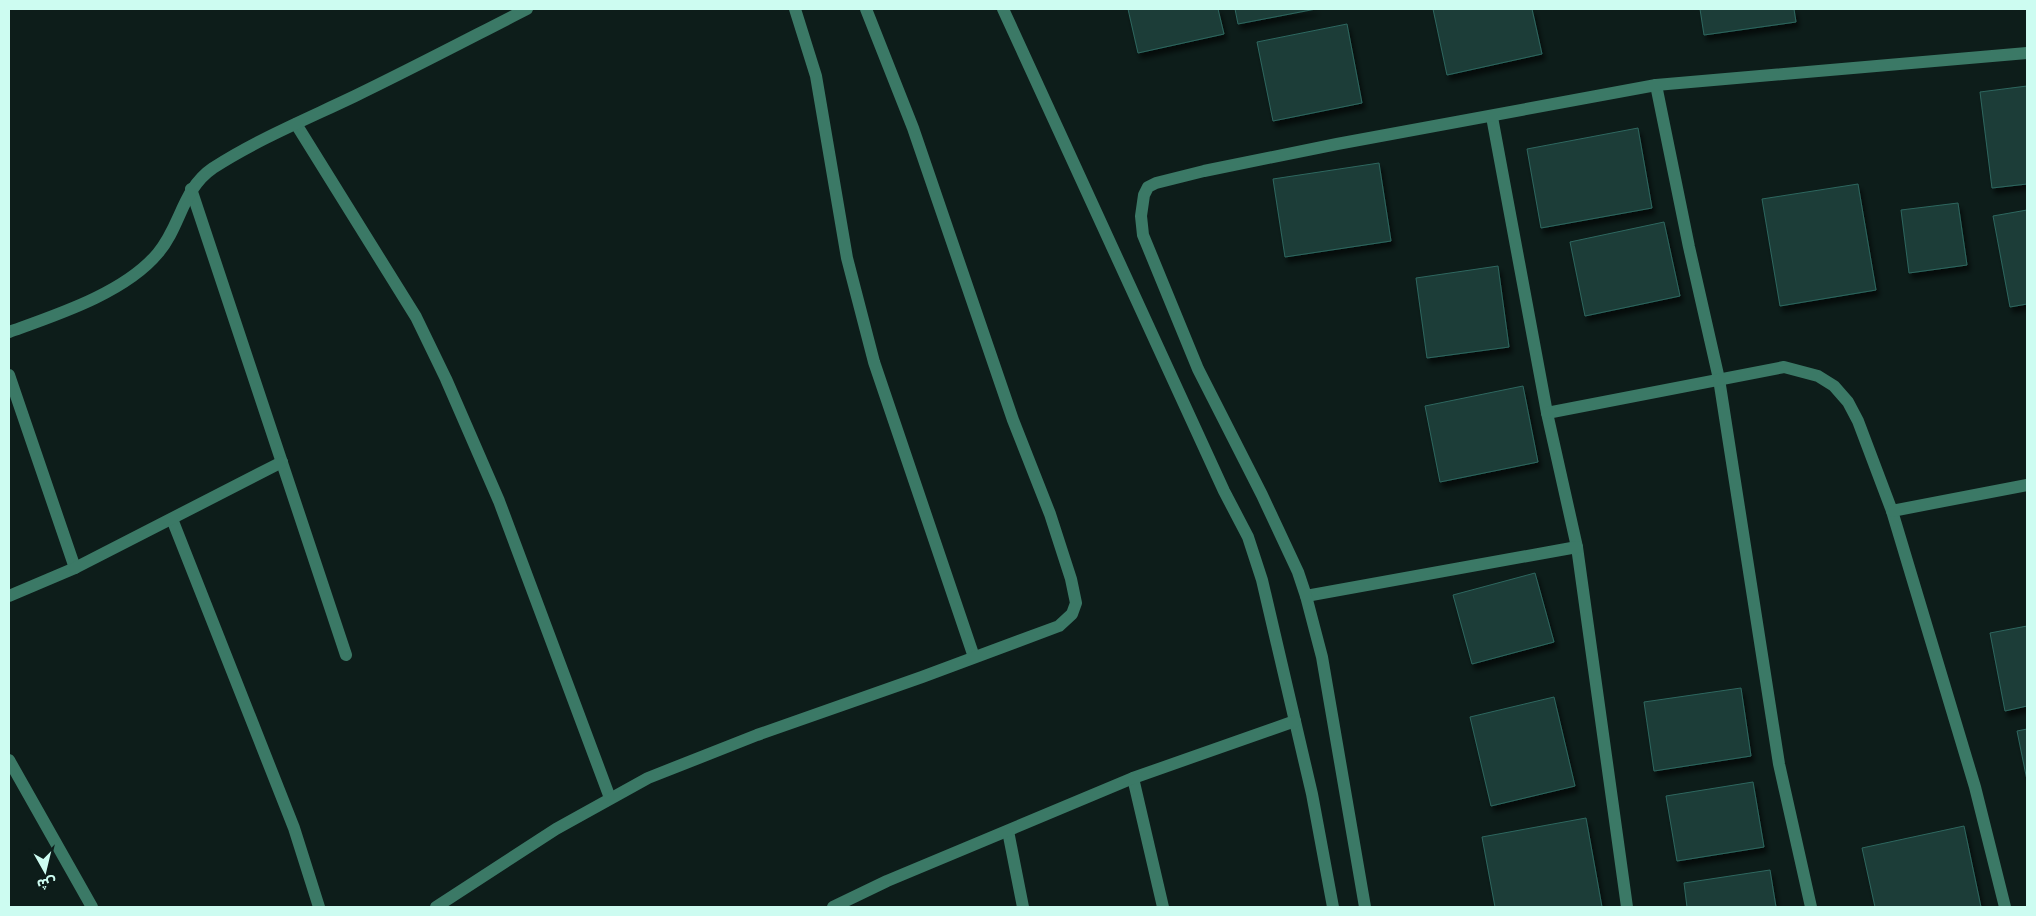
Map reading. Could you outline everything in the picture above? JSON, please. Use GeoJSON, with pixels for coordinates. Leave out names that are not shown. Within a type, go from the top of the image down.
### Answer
{"type":"FeatureCollection","features":[{"type":"Feature","properties":{"kind":"street"},"geometry":{"type":"LineString","coordinates":[[9,332],[98,298],[137,272],[158,253],[191,189],[211,170],[254,144],[527,9]]}},
{"type":"Feature","properties":{"kind":"street"},"geometry":{"type":"LineString","coordinates":[[796,9],[816,76],[847,258],[871,353],[974,657]]}},
{"type":"Feature","properties":{"kind":"street"},"geometry":{"type":"LineString","coordinates":[[436,907],[556,829],[648,778],[757,735],[1059,626],[1072,614],[1076,603],[1071,579],[1050,514],[1013,420],[913,128],[866,9]]}},
{"type":"Feature","properties":{"kind":"street"},"geometry":{"type":"LineString","coordinates":[[1003,9],[1224,491],[1248,537],[1262,580],[1312,794],[1333,907]]}},
{"type":"Feature","properties":{"kind":"street"},"geometry":{"type":"LineString","coordinates":[[1365,907],[1322,657],[1306,596],[1266,504],[1198,369],[1143,235],[1141,216],[1144,195],[1148,187],[1156,183],[1204,171],[1337,144],[1492,117],[1656,85],[2027,53]]}},
{"type":"Feature","properties":{"kind":"street"},"geometry":{"type":"LineString","coordinates":[[1656,85],[1689,247],[1719,379],[1779,764],[1810,907]]}},
{"type":"Feature","properties":{"kind":"street"},"geometry":{"type":"LineString","coordinates":[[1492,117],[1547,414],[1577,547],[1627,907]]}},
{"type":"Feature","properties":{"kind":"street"},"geometry":{"type":"LineString","coordinates":[[296,124],[416,316],[446,379],[499,501],[610,798]]}},
{"type":"Feature","properties":{"kind":"street"},"geometry":{"type":"LineString","coordinates":[[191,189],[346,655]]}},
{"type":"Feature","properties":{"kind":"street"},"geometry":{"type":"LineString","coordinates":[[1547,414],[1784,367],[1818,376],[1834,386],[1848,402],[1858,421],[1892,511],[1975,787],[2005,907]]}},
{"type":"Feature","properties":{"kind":"street"},"geometry":{"type":"LineString","coordinates":[[9,375],[75,568]]}},
{"type":"Feature","properties":{"kind":"street"},"geometry":{"type":"LineString","coordinates":[[9,596],[75,568],[282,462]]}},
{"type":"Feature","properties":{"kind":"street"},"geometry":{"type":"LineString","coordinates":[[1892,511],[2027,485]]}},
{"type":"Feature","properties":{"kind":"street"},"geometry":{"type":"LineString","coordinates":[[172,519],[294,828],[319,907]]}},
{"type":"Feature","properties":{"kind":"street"},"geometry":{"type":"LineString","coordinates":[[1306,596],[1577,547]]}},
{"type":"Feature","properties":{"kind":"street"},"geometry":{"type":"LineString","coordinates":[[833,907],[887,880],[1133,778],[1295,721]]}},
{"type":"Feature","properties":{"kind":"street"},"geometry":{"type":"LineString","coordinates":[[11,767],[92,907]]}},
{"type":"Feature","properties":{"kind":"street"},"geometry":{"type":"LineString","coordinates":[[1133,778],[1163,907]]}},
{"type":"Feature","properties":{"kind":"street"},"geometry":{"type":"LineString","coordinates":[[1008,831],[1023,907]]}},
{"type":"Feature","properties":{"kind":"building"},"geometry":{"type":"Polygon","coordinates":[[[1128,9],[1218,9],[1224,34],[1138,53],[1128,9]]]}},
{"type":"Feature","properties":{"kind":"building"},"geometry":{"type":"Polygon","coordinates":[[[1235,9],[1316,9],[1238,24],[1235,9]]]}},
{"type":"Feature","properties":{"kind":"building"},"geometry":{"type":"Polygon","coordinates":[[[1433,9],[1532,9],[1542,54],[1447,75],[1433,9]]]}},
{"type":"Feature","properties":{"kind":"building"},"geometry":{"type":"Polygon","coordinates":[[[1700,9],[1794,9],[1796,22],[1704,35],[1700,9]]]}},
{"type":"Feature","properties":{"kind":"building"},"geometry":{"type":"Polygon","coordinates":[[[1347,24],[1362,103],[1273,121],[1257,42],[1347,24]]]}},
{"type":"Feature","properties":{"kind":"building"},"geometry":{"type":"Polygon","coordinates":[[[2027,86],[2027,184],[1992,188],[1980,92],[2027,86]]]}},
{"type":"Feature","properties":{"kind":"building"},"geometry":{"type":"Polygon","coordinates":[[[1638,128],[1652,208],[1541,228],[1527,149],[1638,128]]]}},
{"type":"Feature","properties":{"kind":"building"},"geometry":{"type":"Polygon","coordinates":[[[1379,163],[1391,241],[1285,257],[1273,179],[1379,163]]]}},
{"type":"Feature","properties":{"kind":"building"},"geometry":{"type":"Polygon","coordinates":[[[1858,184],[1876,290],[1780,306],[1762,199],[1858,184]]]}},
{"type":"Feature","properties":{"kind":"building"},"geometry":{"type":"Polygon","coordinates":[[[1958,203],[1967,265],[1909,273],[1901,210],[1958,203]]]}},
{"type":"Feature","properties":{"kind":"building"},"geometry":{"type":"Polygon","coordinates":[[[2027,210],[2027,304],[2010,307],[1993,216],[2027,210]]]}},
{"type":"Feature","properties":{"kind":"building"},"geometry":{"type":"Polygon","coordinates":[[[1664,222],[1680,296],[1585,316],[1570,242],[1664,222]]]}},
{"type":"Feature","properties":{"kind":"building"},"geometry":{"type":"Polygon","coordinates":[[[1498,266],[1509,347],[1427,358],[1416,278],[1498,266]]]}},
{"type":"Feature","properties":{"kind":"building"},"geometry":{"type":"Polygon","coordinates":[[[1523,386],[1538,462],[1440,482],[1425,406],[1523,386]]]}},
{"type":"Feature","properties":{"kind":"building"},"geometry":{"type":"Polygon","coordinates":[[[1535,573],[1554,642],[1472,664],[1453,595],[1535,573]]]}},
{"type":"Feature","properties":{"kind":"building"},"geometry":{"type":"Polygon","coordinates":[[[2027,626],[2027,706],[2005,711],[1990,633],[2027,626]]]}},
{"type":"Feature","properties":{"kind":"building"},"geometry":{"type":"Polygon","coordinates":[[[1741,688],[1751,756],[1654,771],[1644,702],[1741,688]]]}},
{"type":"Feature","properties":{"kind":"building"},"geometry":{"type":"Polygon","coordinates":[[[1554,697],[1575,786],[1491,806],[1470,717],[1554,697]]]}},
{"type":"Feature","properties":{"kind":"building"},"geometry":{"type":"Polygon","coordinates":[[[2027,729],[2027,780],[2017,731],[2027,729]]]}},
{"type":"Feature","properties":{"kind":"building"},"geometry":{"type":"Polygon","coordinates":[[[1753,782],[1764,847],[1677,861],[1666,796],[1753,782]]]}},
{"type":"Feature","properties":{"kind":"building"},"geometry":{"type":"Polygon","coordinates":[[[1586,818],[1602,907],[1495,907],[1482,837],[1586,818]]]}},
{"type":"Feature","properties":{"kind":"building"},"geometry":{"type":"Polygon","coordinates":[[[1964,826],[1981,907],[1875,907],[1862,848],[1964,826]]]}},
{"type":"Feature","properties":{"kind":"building"},"geometry":{"type":"Polygon","coordinates":[[[1770,870],[1776,907],[1687,907],[1684,883],[1770,870]]]}}]}
